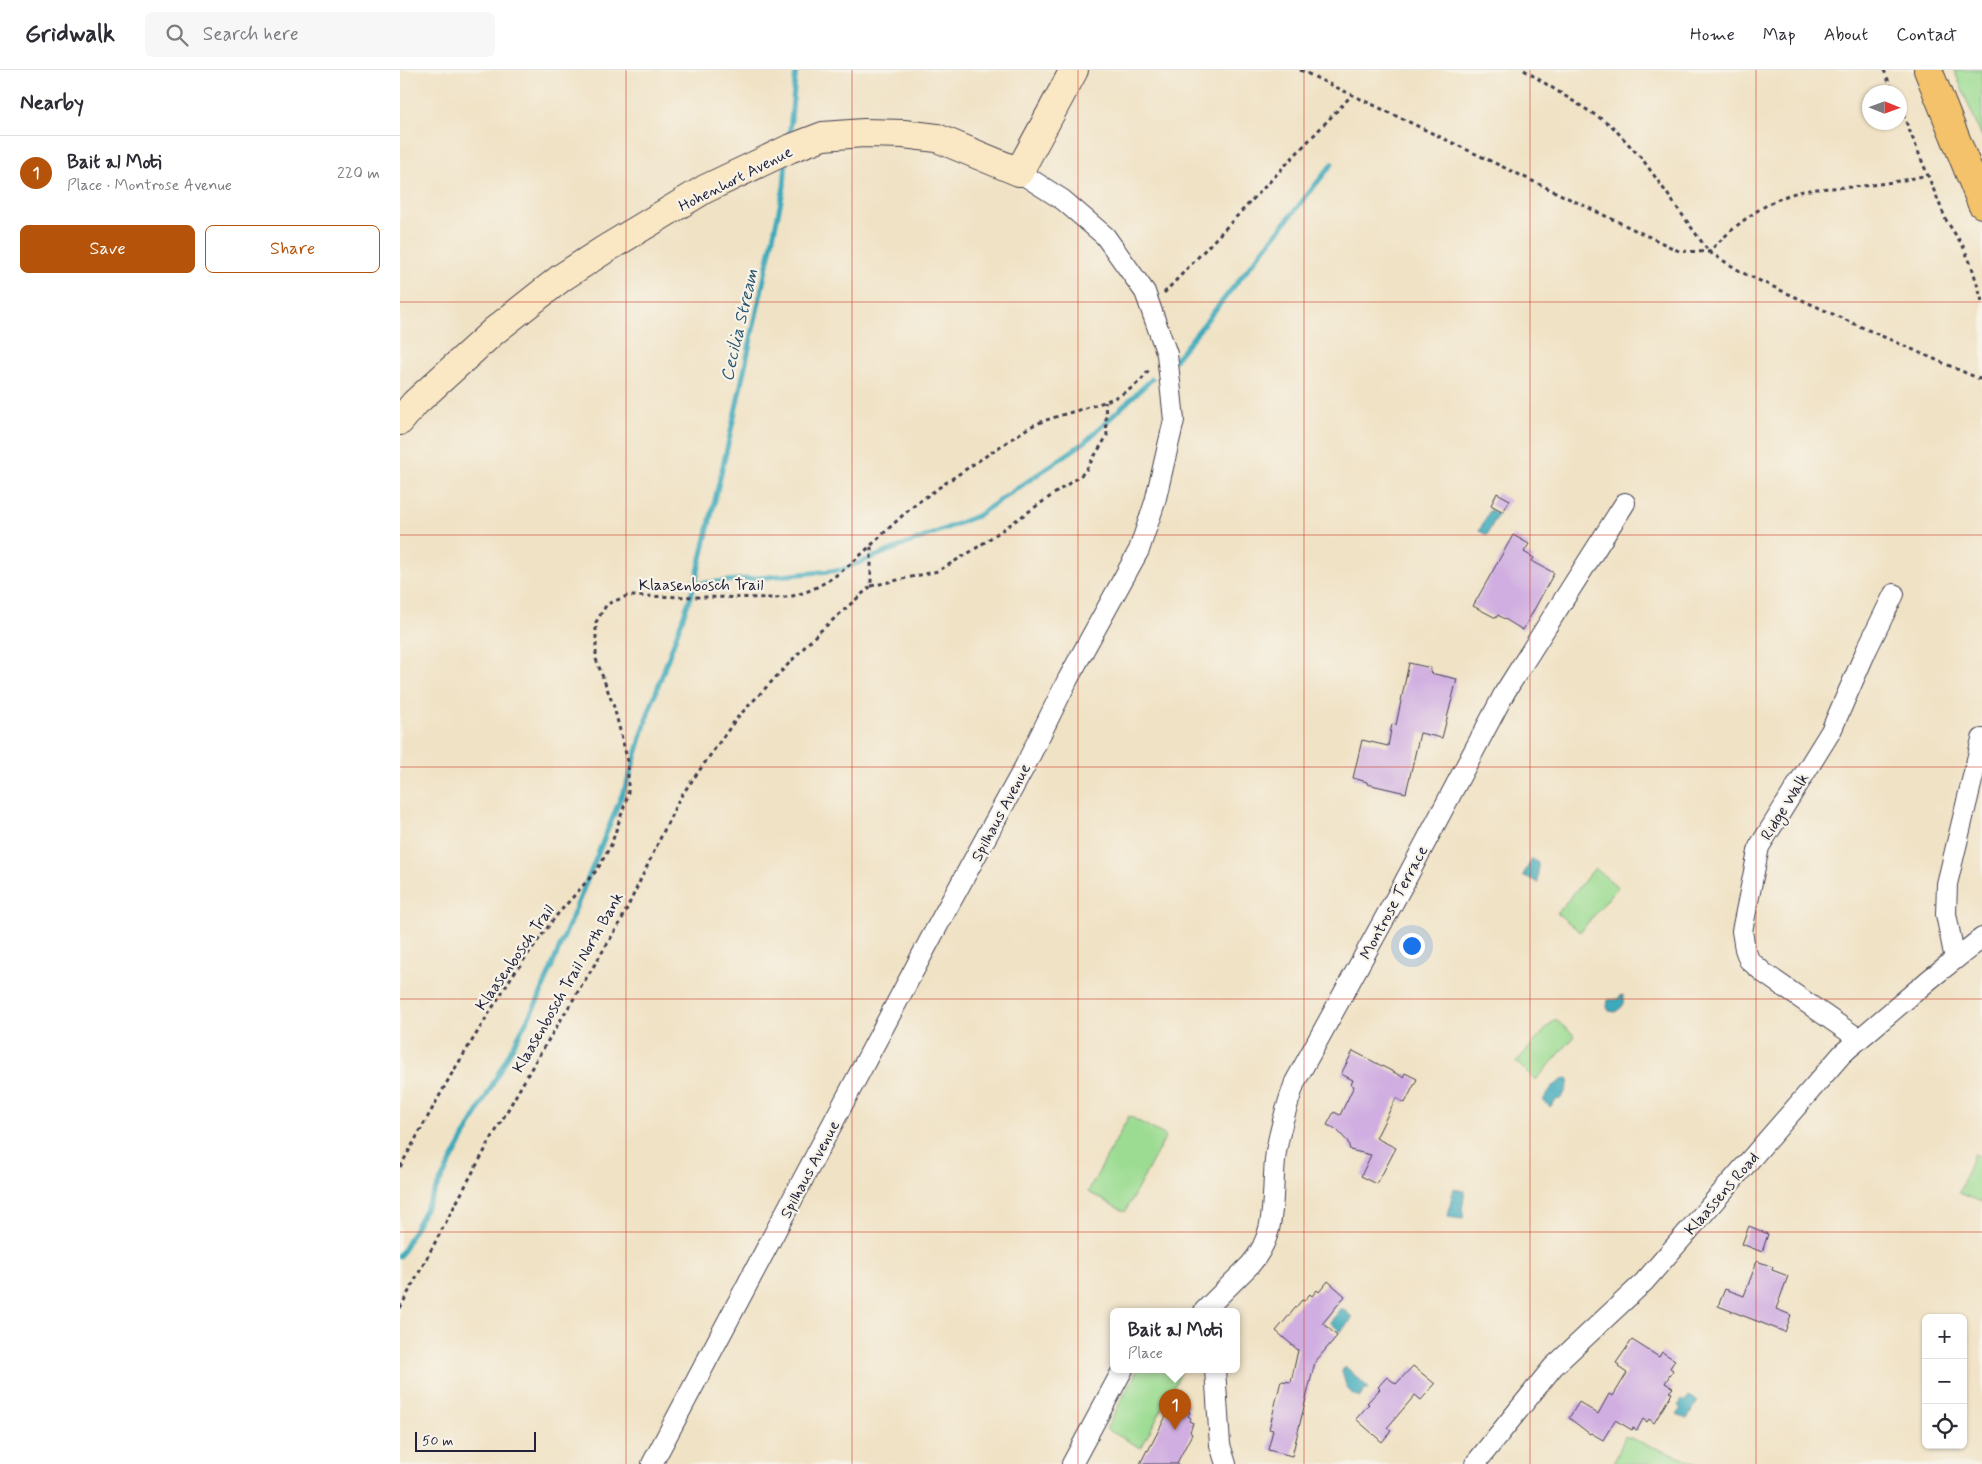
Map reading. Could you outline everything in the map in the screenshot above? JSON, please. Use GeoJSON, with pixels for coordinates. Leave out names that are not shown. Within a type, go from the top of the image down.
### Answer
{"type":"FeatureCollection","features":[{"type":"Feature","properties":{"kind":"main road"},"geometry":{"type":"LineString","coordinates":[[1928,70],[1982,204]]}},
{"type":"Feature","properties":{"kind":"street"},"geometry":{"type":"LineString","coordinates":[[1020,172],[1074,70]]}},
{"type":"Feature","properties":{"kind":"street","name":"Hohenhort Avenue"},"geometry":{"type":"LineString","coordinates":[[400,421],[415,403],[494,331],[561,278],[705,189],[783,152],[823,136],[864,133],[904,134],[937,138],[1020,172]]}},
{"type":"Feature","properties":{"kind":"street","name":"Spilhaus Avenue"},"geometry":{"type":"LineString","coordinates":[[652,1464],[923,953],[1025,766],[1068,679],[1139,550],[1154,502],[1174,420],[1166,354],[1145,292],[1105,236],[1063,200],[1020,172]]}},
{"type":"Feature","properties":{"kind":"street","name":"Montrose Terrace"},"geometry":{"type":"LineString","coordinates":[[1207,1308],[1254,1261],[1268,1238],[1273,1214],[1273,1175],[1276,1151],[1287,1104],[1295,1082],[1404,883],[1505,692],[1625,503]]}},
{"type":"Feature","properties":{"kind":"street","name":"Ridge Walk"},"geometry":{"type":"LineString","coordinates":[[1859,1039],[1764,973],[1750,960],[1745,949],[1742,931],[1759,847],[1831,731],[1867,649],[1894,594]]}},
{"type":"Feature","properties":{"kind":"street"},"geometry":{"type":"LineString","coordinates":[[1955,959],[1946,914],[1947,884],[1982,740]]}},
{"type":"Feature","properties":{"kind":"street","name":"Klaassens Road"},"geometry":{"type":"LineString","coordinates":[[1475,1464],[1553,1367],[1644,1282],[1843,1053],[1982,938]]}},
{"type":"Feature","properties":{"kind":"street"},"geometry":{"type":"LineString","coordinates":[[1072,1464],[1122,1373]]}},
{"type":"Feature","properties":{"kind":"street"},"geometry":{"type":"LineString","coordinates":[[1215,1373],[1220,1445],[1226,1464]]}},
{"type":"Feature","properties":{"kind":"path"},"geometry":{"type":"LineString","coordinates":[[1300,70],[1351,96],[1680,251],[1709,252],[1729,231],[1756,210],[1788,195],[1820,188],[1894,183],[1928,175]]}},
{"type":"Feature","properties":{"kind":"path"},"geometry":{"type":"LineString","coordinates":[[1524,70],[1611,125],[1642,160],[1709,252],[1744,274],[1982,380]]}},
{"type":"Feature","properties":{"kind":"path"},"geometry":{"type":"LineString","coordinates":[[1884,70],[1891,85]]}},
{"type":"Feature","properties":{"kind":"path"},"geometry":{"type":"LineString","coordinates":[[1150,307],[1351,96]]}},
{"type":"Feature","properties":{"kind":"path"},"geometry":{"type":"LineString","coordinates":[[1907,124],[1946,220],[1963,246],[1972,267],[1982,301]]}},
{"type":"Feature","properties":{"kind":"path","name":"Klaasenbosch Trail"},"geometry":{"type":"LineString","coordinates":[[400,1167],[451,1075],[512,976],[556,916],[598,870],[610,845],[628,795],[628,762],[614,707],[596,659],[596,622],[608,604],[627,596],[776,598],[796,595],[828,581],[847,568],[871,543],[919,502],[1028,428],[1041,421],[1105,402],[1140,382],[1150,369],[1151,361]]}},
{"type":"Feature","properties":{"kind":"path"},"geometry":{"type":"LineString","coordinates":[[871,543],[871,586],[938,571],[972,551],[1084,473],[1107,436],[1105,402]]}},
{"type":"Feature","properties":{"kind":"path","name":"Klaasenbosch Trail North Bank"},"geometry":{"type":"LineString","coordinates":[[400,1308],[476,1166],[535,1062],[620,923],[679,799],[736,719],[817,634],[871,586]]}},
{"type":"Feature","properties":{"kind":"green space"},"geometry":{"type":"Polygon","coordinates":[[[1954,70],[1982,70],[1982,137],[1954,70]]]}},
{"type":"Feature","properties":{"kind":"green space"},"geometry":{"type":"Polygon","coordinates":[[[1595,868],[1618,887],[1580,932],[1557,913],[1595,868]]]}},
{"type":"Feature","properties":{"kind":"green space"},"geometry":{"type":"Polygon","coordinates":[[[1555,1019],[1575,1036],[1536,1080],[1516,1062],[1555,1019]]]}},
{"type":"Feature","properties":{"kind":"green space"},"geometry":{"type":"Polygon","coordinates":[[[1129,1116],[1166,1136],[1125,1212],[1088,1192],[1129,1116]]]}},
{"type":"Feature","properties":{"kind":"green space"},"geometry":{"type":"Polygon","coordinates":[[[1974,1154],[1982,1157],[1982,1202],[1959,1193],[1974,1154]]]}},
{"type":"Feature","properties":{"kind":"green space"},"geometry":{"type":"Polygon","coordinates":[[[1136,1373],[1181,1373],[1141,1448],[1106,1429],[1136,1373]]]}},
{"type":"Feature","properties":{"kind":"green space"},"geometry":{"type":"Polygon","coordinates":[[[1625,1436],[1697,1464],[1614,1464],[1625,1436]]]}},
{"type":"Feature","properties":{"kind":"water"},"geometry":{"type":"Polygon","coordinates":[[[1490,510],[1498,514],[1487,535],[1479,531],[1490,510]]]}},
{"type":"Feature","properties":{"kind":"water"},"geometry":{"type":"Polygon","coordinates":[[[1532,859],[1538,863],[1538,883],[1523,875],[1532,859]]]}},
{"type":"Feature","properties":{"kind":"water"},"geometry":{"type":"Polygon","coordinates":[[[1623,995],[1624,1003],[1622,1007],[1615,1012],[1609,1011],[1607,1007],[1608,1000],[1618,999],[1623,995]]]}},
{"type":"Feature","properties":{"kind":"water"},"geometry":{"type":"Polygon","coordinates":[[[1565,1078],[1569,1079],[1566,1091],[1550,1107],[1543,1100],[1552,1087],[1565,1078]]]}},
{"type":"Feature","properties":{"kind":"water"},"geometry":{"type":"Polygon","coordinates":[[[1453,1189],[1465,1191],[1462,1211],[1464,1212],[1463,1219],[1448,1217],[1453,1189]]]}},
{"type":"Feature","properties":{"kind":"water"},"geometry":{"type":"Polygon","coordinates":[[[1342,1308],[1353,1318],[1340,1332],[1330,1322],[1342,1308]]]}},
{"type":"Feature","properties":{"kind":"water"},"geometry":{"type":"Polygon","coordinates":[[[1346,1367],[1368,1387],[1360,1397],[1347,1388],[1342,1371],[1346,1367]]]}},
{"type":"Feature","properties":{"kind":"water"},"geometry":{"type":"Polygon","coordinates":[[[1689,1396],[1698,1401],[1687,1419],[1677,1414],[1681,1408],[1678,1406],[1682,1400],[1685,1402],[1689,1396]]]}},
{"type":"Feature","properties":{"kind":"building"},"geometry":{"type":"Polygon","coordinates":[[[1497,493],[1510,500],[1503,512],[1491,505],[1497,493]]]}},
{"type":"Feature","properties":{"kind":"building"},"geometry":{"type":"Polygon","coordinates":[[[1513,535],[1529,544],[1524,552],[1534,558],[1532,561],[1554,573],[1523,630],[1498,615],[1496,618],[1473,606],[1513,535]]]}},
{"type":"Feature","properties":{"kind":"building"},"geometry":{"type":"Polygon","coordinates":[[[1409,663],[1431,668],[1430,673],[1457,679],[1442,738],[1420,733],[1406,793],[1367,784],[1367,782],[1353,778],[1362,740],[1388,746],[1392,724],[1396,725],[1409,663]]]}},
{"type":"Feature","properties":{"kind":"building"},"geometry":{"type":"Polygon","coordinates":[[[1353,1051],[1403,1077],[1405,1073],[1417,1079],[1405,1103],[1396,1098],[1376,1138],[1396,1148],[1377,1184],[1361,1176],[1371,1155],[1350,1150],[1348,1142],[1336,1129],[1327,1125],[1334,1112],[1340,1115],[1354,1086],[1351,1085],[1353,1080],[1341,1074],[1353,1051]]]}},
{"type":"Feature","properties":{"kind":"building"},"geometry":{"type":"Polygon","coordinates":[[[1749,1226],[1768,1234],[1762,1252],[1742,1244],[1749,1226]]]}},
{"type":"Feature","properties":{"kind":"building"},"geometry":{"type":"Polygon","coordinates":[[[1757,1261],[1773,1267],[1772,1270],[1788,1276],[1776,1309],[1791,1315],[1785,1332],[1718,1306],[1725,1289],[1744,1296],[1757,1261]]]}},
{"type":"Feature","properties":{"kind":"building"},"geometry":{"type":"Polygon","coordinates":[[[1328,1281],[1345,1296],[1323,1323],[1337,1336],[1315,1362],[1292,1456],[1268,1450],[1273,1430],[1269,1429],[1281,1381],[1291,1382],[1298,1350],[1276,1331],[1302,1300],[1304,1301],[1310,1294],[1312,1296],[1317,1290],[1319,1292],[1328,1281]]]}},
{"type":"Feature","properties":{"kind":"building"},"geometry":{"type":"Polygon","coordinates":[[[1632,1340],[1659,1357],[1662,1352],[1675,1360],[1670,1368],[1673,1370],[1665,1383],[1673,1388],[1669,1392],[1672,1393],[1654,1423],[1649,1419],[1647,1422],[1643,1419],[1637,1430],[1633,1428],[1632,1430],[1615,1420],[1603,1440],[1590,1434],[1569,1418],[1579,1402],[1598,1414],[1609,1394],[1613,1396],[1627,1373],[1618,1367],[1619,1365],[1616,1363],[1632,1340]]]}},
{"type":"Feature","properties":{"kind":"building"},"geometry":{"type":"Polygon","coordinates":[[[1413,1366],[1435,1384],[1421,1400],[1415,1395],[1387,1428],[1391,1431],[1382,1442],[1356,1419],[1369,1404],[1367,1403],[1380,1389],[1378,1387],[1387,1377],[1396,1384],[1413,1366]]]}},
{"type":"Feature","properties":{"kind":"building"},"geometry":{"type":"Polygon","coordinates":[[[1176,1397],[1187,1402],[1186,1404],[1189,1405],[1187,1410],[1190,1412],[1188,1416],[1191,1418],[1189,1421],[1193,1423],[1190,1432],[1192,1434],[1177,1463],[1179,1464],[1140,1464],[1148,1451],[1176,1397]]]}},
{"type":"Feature","properties":{"kind":"waterway","name":"Cecilia Stream"},"geometry":{"type":"LineString","coordinates":[[789,139],[796,70]]}},
{"type":"Feature","properties":{"kind":"waterway","name":"Cecilia Stream"},"geometry":{"type":"LineString","coordinates":[[695,584],[729,440],[784,187],[786,160]]}},
{"type":"Feature","properties":{"kind":"waterway"},"geometry":{"type":"LineString","coordinates":[[1175,360],[1332,164]]}},
{"type":"Feature","properties":{"kind":"waterway"},"geometry":{"type":"LineString","coordinates":[[400,1256],[539,998],[630,775],[648,714],[695,584],[841,570],[977,516],[1085,442],[1152,379]]}},
{"type":"Feature","properties":{"kind":"place","name":"Bait al Moti"},"geometry":{"type":"Point","coordinates":[1175,1430]}}]}
